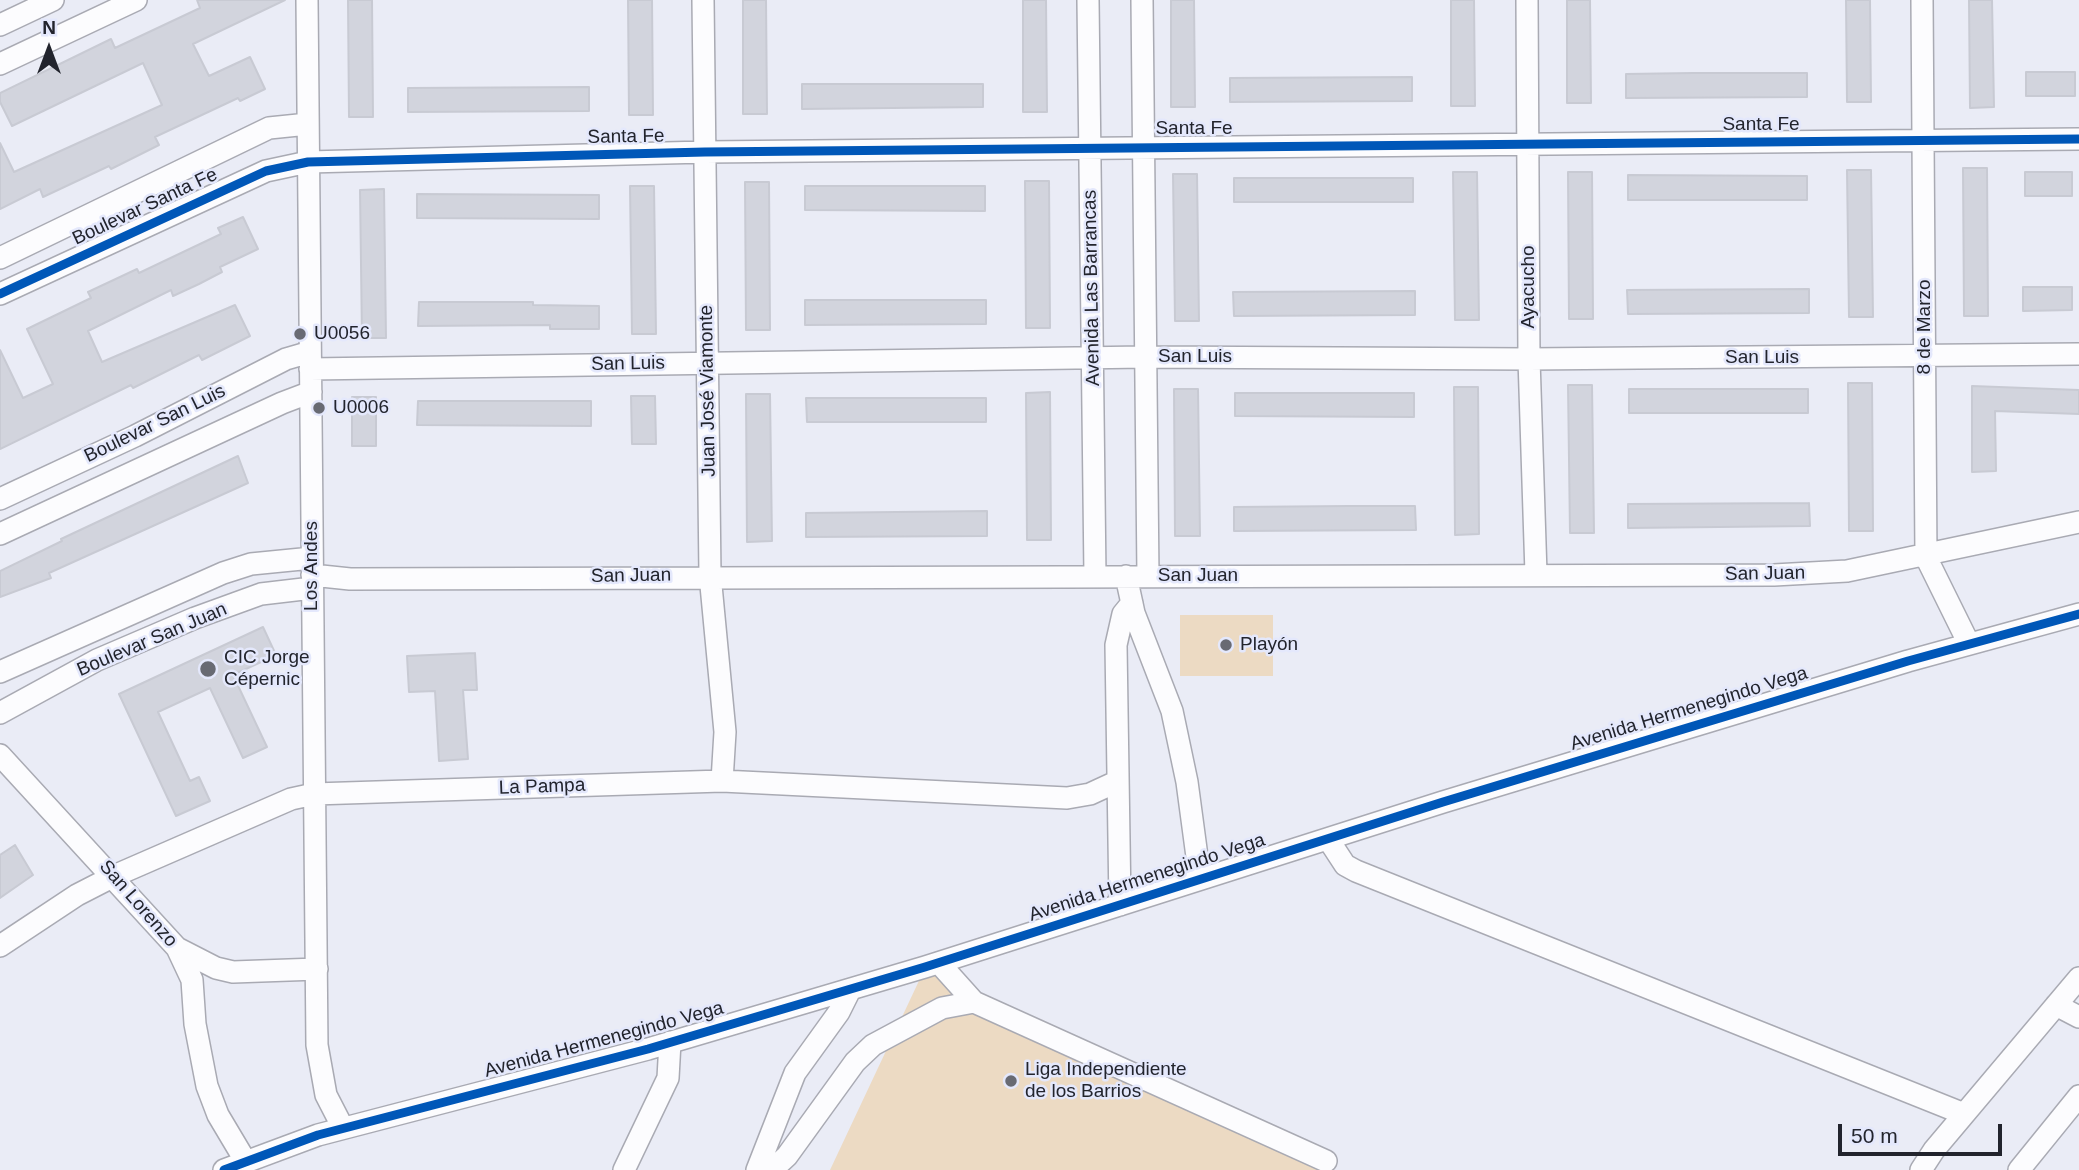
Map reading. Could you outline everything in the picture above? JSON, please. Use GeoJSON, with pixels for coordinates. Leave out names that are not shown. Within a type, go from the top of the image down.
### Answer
{"type":"FeatureCollection","features":[{"type":"Feature","properties":{"kind":"street"},"geometry":{"type":"LineString","coordinates":[[0,25],[52,0]]}},
{"type":"Feature","properties":{"kind":"street"},"geometry":{"type":"LineString","coordinates":[[0,64],[136,0]]}},
{"type":"Feature","properties":{"kind":"street","name":"Los Andes"},"geometry":{"type":"LineString","coordinates":[[307,0],[317,1045],[326,1096],[343,1128]]}},
{"type":"Feature","properties":{"kind":"street","name":"Juan José Viamonte"},"geometry":{"type":"LineString","coordinates":[[703,0],[710,575],[724,732],[722,781]]}},
{"type":"Feature","properties":{"kind":"street","name":"Avenida Las Barrancas"},"geometry":{"type":"LineString","coordinates":[[1088,0],[1095,576]]}},
{"type":"Feature","properties":{"kind":"street"},"geometry":{"type":"LineString","coordinates":[[1142,0],[1148,576]]}},
{"type":"Feature","properties":{"kind":"street","name":"Ayacucho"},"geometry":{"type":"LineString","coordinates":[[1527,0],[1529,359],[1536,574]]}},
{"type":"Feature","properties":{"kind":"street","name":"8 de Marzo"},"geometry":{"type":"LineString","coordinates":[[1922,0],[1926,557],[1969,643]]}},
{"type":"Feature","properties":{"kind":"street","name":"Boulevar Santa Fe"},"geometry":{"type":"LineString","coordinates":[[0,258],[269,128],[308,124]]}},
{"type":"Feature","properties":{"kind":"street","name":"Santa Fe"},"geometry":{"type":"LineString","coordinates":[[309,162],[705,152],[2079,139]]}},
{"type":"Feature","properties":{"kind":"street","name":"Boulevar Santa Fe"},"geometry":{"type":"LineString","coordinates":[[0,294],[265,171],[309,162]]}},
{"type":"Feature","properties":{"kind":"street","name":"San Luis"},"geometry":{"type":"LineString","coordinates":[[310,360],[709,363],[1145,357],[1529,359],[2079,354]]}},
{"type":"Feature","properties":{"kind":"street","name":"Boulevar San Luis"},"geometry":{"type":"LineString","coordinates":[[0,499],[135,436],[286,359],[310,360]]}},
{"type":"Feature","properties":{"kind":"street","name":"Boulevar San Luis"},"geometry":{"type":"LineString","coordinates":[[0,534],[282,402],[310,392]]}},
{"type":"Feature","properties":{"kind":"street","name":"San Juan"},"geometry":{"type":"LineString","coordinates":[[312,573],[350,579],[710,575],[1148,576],[1835,572],[1926,557],[2079,522]]}},
{"type":"Feature","properties":{"kind":"street","name":"Boulevar San Juan"},"geometry":{"type":"LineString","coordinates":[[0,672],[223,573],[251,564],[312,573]]}},
{"type":"Feature","properties":{"kind":"street","name":"Boulevar San Juan"},"geometry":{"type":"LineString","coordinates":[[0,713],[97,660],[195,618],[312,573]]}},
{"type":"Feature","properties":{"kind":"street"},"geometry":{"type":"LineString","coordinates":[[1126,576],[1132,603],[1172,711],[1187,782],[1200,879]]}},
{"type":"Feature","properties":{"kind":"street"},"geometry":{"type":"LineString","coordinates":[[1120,905],[1116,782],[1116,645],[1123,614],[1132,603]]}},
{"type":"Feature","properties":{"kind":"street","name":"Avenida Hermenegindo Vega"},"geometry":{"type":"LineString","coordinates":[[224,1170],[343,1128],[670,1042],[939,964],[1328,839],[1969,643],[2079,614]]}},
{"type":"Feature","properties":{"kind":"street","name":"San Lorenzo"},"geometry":{"type":"LineString","coordinates":[[0,755],[114,876],[177,948],[192,980],[195,1024],[207,1086],[219,1115],[246,1162]]}},
{"type":"Feature","properties":{"kind":"street","name":"La Pampa"},"geometry":{"type":"LineString","coordinates":[[0,946],[77,895],[114,876],[290,799],[314,794],[722,781],[1067,798],[1090,794],[1116,782]]}},
{"type":"Feature","properties":{"kind":"street"},"geometry":{"type":"LineString","coordinates":[[1328,839],[1345,865],[1356,871],[1964,1115]]}},
{"type":"Feature","properties":{"kind":"street"},"geometry":{"type":"LineString","coordinates":[[177,948],[216,968],[233,972],[317,969]]}},
{"type":"Feature","properties":{"kind":"street"},"geometry":{"type":"LineString","coordinates":[[939,964],[974,1002],[1326,1161]]}},
{"type":"Feature","properties":{"kind":"street"},"geometry":{"type":"LineString","coordinates":[[1921,1170],[2079,978]]}},
{"type":"Feature","properties":{"kind":"street"},"geometry":{"type":"LineString","coordinates":[[757,1170],[795,1073],[839,1013],[850,990]]}},
{"type":"Feature","properties":{"kind":"street"},"geometry":{"type":"LineString","coordinates":[[772,1170],[787,1156],[855,1062],[873,1045],[942,1009],[974,1002]]}},
{"type":"Feature","properties":{"kind":"street"},"geometry":{"type":"LineString","coordinates":[[2056,1005],[2079,1017]]}},
{"type":"Feature","properties":{"kind":"street"},"geometry":{"type":"LineString","coordinates":[[624,1170],[668,1078],[670,1042]]}},
{"type":"Feature","properties":{"kind":"street"},"geometry":{"type":"LineString","coordinates":[[2019,1170],[2079,1096]]}},
{"type":"Feature","properties":{"kind":"shaded area","name":"Playón"},"geometry":{"type":"Polygon","coordinates":[[[1180,615],[1273,615],[1273,676],[1180,676],[1180,615]]]}},
{"type":"Feature","properties":{"kind":"shaded area","name":"Liga Independiente de los Barrios"},"geometry":{"type":"Polygon","coordinates":[[[925,968],[957,986],[1322,1170],[830,1170],[925,968]]]}},
{"type":"Feature","properties":{"kind":"building"},"geometry":{"type":"Polygon","coordinates":[[[197,0],[285,0],[193,44],[209,76],[250,57],[265,89],[240,101],[238,98],[155,137],[159,145],[111,169],[109,166],[43,197],[40,189],[0,209],[0,143],[14,172],[162,105],[143,63],[12,126],[0,102],[0,93],[111,39],[115,48],[200,8],[197,0]]]}},
{"type":"Feature","properties":{"kind":"building"},"geometry":{"type":"Polygon","coordinates":[[[348,0],[372,0],[373,117],[349,117],[348,0]]]}},
{"type":"Feature","properties":{"kind":"building"},"geometry":{"type":"Polygon","coordinates":[[[628,0],[652,0],[653,115],[629,115],[628,0]]]}},
{"type":"Feature","properties":{"kind":"building"},"geometry":{"type":"Polygon","coordinates":[[[743,0],[766,0],[767,114],[743,114],[743,0]]]}},
{"type":"Feature","properties":{"kind":"building"},"geometry":{"type":"Polygon","coordinates":[[[1023,0],[1046,0],[1047,112],[1023,112],[1023,0]]]}},
{"type":"Feature","properties":{"kind":"building"},"geometry":{"type":"Polygon","coordinates":[[[1171,0],[1194,0],[1195,107],[1171,107],[1171,0]]]}},
{"type":"Feature","properties":{"kind":"building"},"geometry":{"type":"Polygon","coordinates":[[[1451,0],[1474,0],[1475,106],[1451,106],[1451,0]]]}},
{"type":"Feature","properties":{"kind":"building"},"geometry":{"type":"Polygon","coordinates":[[[1567,0],[1590,0],[1591,103],[1567,103],[1567,0]]]}},
{"type":"Feature","properties":{"kind":"building"},"geometry":{"type":"Polygon","coordinates":[[[1846,0],[1870,0],[1871,102],[1847,102],[1846,0]]]}},
{"type":"Feature","properties":{"kind":"building"},"geometry":{"type":"Polygon","coordinates":[[[1969,0],[1992,0],[1994,107],[1970,108],[1969,0]]]}},
{"type":"Feature","properties":{"kind":"building"},"geometry":{"type":"Polygon","coordinates":[[[2026,72],[2075,72],[2075,96],[2026,96],[2026,72]]]}},
{"type":"Feature","properties":{"kind":"building"},"geometry":{"type":"Polygon","coordinates":[[[1807,73],[1807,97],[1626,98],[1626,74],[1807,73]]]}},
{"type":"Feature","properties":{"kind":"building"},"geometry":{"type":"Polygon","coordinates":[[[1412,77],[1412,101],[1230,102],[1230,78],[1412,77]]]}},
{"type":"Feature","properties":{"kind":"building"},"geometry":{"type":"Polygon","coordinates":[[[802,84],[983,84],[983,107],[802,109],[802,84]]]}},
{"type":"Feature","properties":{"kind":"building"},"geometry":{"type":"Polygon","coordinates":[[[589,87],[589,111],[408,112],[408,88],[589,87]]]}},
{"type":"Feature","properties":{"kind":"building"},"geometry":{"type":"Polygon","coordinates":[[[1963,168],[1987,168],[1988,316],[1964,316],[1963,168]]]}},
{"type":"Feature","properties":{"kind":"building"},"geometry":{"type":"Polygon","coordinates":[[[1847,170],[1871,170],[1873,317],[1849,317],[1847,170]]]}},
{"type":"Feature","properties":{"kind":"building"},"geometry":{"type":"Polygon","coordinates":[[[1453,172],[1477,172],[1479,320],[1455,320],[1453,172]]]}},
{"type":"Feature","properties":{"kind":"building"},"geometry":{"type":"Polygon","coordinates":[[[1568,172],[1592,172],[1593,319],[1569,319],[1568,172]]]}},
{"type":"Feature","properties":{"kind":"building"},"geometry":{"type":"Polygon","coordinates":[[[2025,172],[2072,172],[2072,196],[2025,196],[2025,172]]]}},
{"type":"Feature","properties":{"kind":"building"},"geometry":{"type":"Polygon","coordinates":[[[1173,174],[1197,174],[1199,321],[1175,321],[1173,174]]]}},
{"type":"Feature","properties":{"kind":"building"},"geometry":{"type":"Polygon","coordinates":[[[1628,175],[1807,176],[1807,200],[1628,200],[1628,175]]]}},
{"type":"Feature","properties":{"kind":"building"},"geometry":{"type":"Polygon","coordinates":[[[1234,178],[1413,178],[1413,202],[1234,202],[1234,178]]]}},
{"type":"Feature","properties":{"kind":"building"},"geometry":{"type":"Polygon","coordinates":[[[1025,181],[1049,181],[1050,328],[1026,328],[1025,181]]]}},
{"type":"Feature","properties":{"kind":"building"},"geometry":{"type":"Polygon","coordinates":[[[745,182],[769,182],[770,330],[746,330],[745,182]]]}},
{"type":"Feature","properties":{"kind":"building"},"geometry":{"type":"Polygon","coordinates":[[[630,186],[654,186],[656,334],[632,334],[630,186]]]}},
{"type":"Feature","properties":{"kind":"building"},"geometry":{"type":"Polygon","coordinates":[[[805,186],[985,186],[985,211],[805,210],[805,186]]]}},
{"type":"Feature","properties":{"kind":"building"},"geometry":{"type":"Polygon","coordinates":[[[384,189],[386,338],[362,338],[360,190],[384,189]]]}},
{"type":"Feature","properties":{"kind":"building"},"geometry":{"type":"Polygon","coordinates":[[[417,194],[599,195],[599,219],[417,218],[417,194]]]}},
{"type":"Feature","properties":{"kind":"building"},"geometry":{"type":"Polygon","coordinates":[[[243,217],[258,249],[220,267],[222,272],[199,284],[173,296],[171,290],[88,331],[102,362],[235,305],[250,336],[202,360],[199,355],[133,388],[131,385],[0,449],[0,350],[23,398],[53,384],[27,329],[91,298],[88,292],[137,269],[139,273],[221,234],[218,228],[243,217]]]}},
{"type":"Feature","properties":{"kind":"building"},"geometry":{"type":"Polygon","coordinates":[[[2023,287],[2072,287],[2072,310],[2023,311],[2023,287]]]}},
{"type":"Feature","properties":{"kind":"building"},"geometry":{"type":"Polygon","coordinates":[[[1809,289],[1809,313],[1628,314],[1627,290],[1809,289]]]}},
{"type":"Feature","properties":{"kind":"building"},"geometry":{"type":"Polygon","coordinates":[[[1415,291],[1415,315],[1234,316],[1233,292],[1415,291]]]}},
{"type":"Feature","properties":{"kind":"building"},"geometry":{"type":"Polygon","coordinates":[[[805,300],[986,300],[986,324],[805,325],[805,300]]]}},
{"type":"Feature","properties":{"kind":"building"},"geometry":{"type":"Polygon","coordinates":[[[419,302],[533,302],[533,305],[599,306],[599,329],[550,329],[550,325],[418,326],[419,302]]]}},
{"type":"Feature","properties":{"kind":"building"},"geometry":{"type":"Polygon","coordinates":[[[1848,383],[1872,383],[1873,531],[1849,531],[1848,383]]]}},
{"type":"Feature","properties":{"kind":"building"},"geometry":{"type":"Polygon","coordinates":[[[1568,385],[1592,385],[1594,533],[1570,533],[1568,385]]]}},
{"type":"Feature","properties":{"kind":"building"},"geometry":{"type":"Polygon","coordinates":[[[1972,386],[2079,390],[2079,414],[1995,411],[1996,471],[1972,472],[1972,386]]]}},
{"type":"Feature","properties":{"kind":"building"},"geometry":{"type":"Polygon","coordinates":[[[1454,387],[1478,387],[1479,534],[1455,535],[1454,387]]]}},
{"type":"Feature","properties":{"kind":"building"},"geometry":{"type":"Polygon","coordinates":[[[1174,389],[1198,389],[1200,536],[1175,536],[1174,389]]]}},
{"type":"Feature","properties":{"kind":"building"},"geometry":{"type":"Polygon","coordinates":[[[1629,389],[1808,389],[1808,413],[1629,413],[1629,389]]]}},
{"type":"Feature","properties":{"kind":"building"},"geometry":{"type":"Polygon","coordinates":[[[1050,392],[1051,540],[1027,540],[1026,393],[1050,392]]]}},
{"type":"Feature","properties":{"kind":"building"},"geometry":{"type":"Polygon","coordinates":[[[1235,393],[1414,393],[1414,417],[1235,416],[1235,393]]]}},
{"type":"Feature","properties":{"kind":"building"},"geometry":{"type":"Polygon","coordinates":[[[746,394],[770,394],[772,541],[747,542],[746,394]]]}},
{"type":"Feature","properties":{"kind":"building"},"geometry":{"type":"Polygon","coordinates":[[[631,396],[655,396],[656,444],[632,444],[631,396]]]}},
{"type":"Feature","properties":{"kind":"building"},"geometry":{"type":"Polygon","coordinates":[[[352,397],[376,397],[376,446],[352,446],[352,397]]]}},
{"type":"Feature","properties":{"kind":"building"},"geometry":{"type":"Polygon","coordinates":[[[806,398],[986,398],[986,422],[807,422],[806,398]]]}},
{"type":"Feature","properties":{"kind":"building"},"geometry":{"type":"Polygon","coordinates":[[[418,401],[591,401],[591,426],[417,425],[418,401]]]}},
{"type":"Feature","properties":{"kind":"building"},"geometry":{"type":"Polygon","coordinates":[[[238,456],[248,483],[49,573],[51,578],[0,597],[0,571],[62,541],[61,539],[238,456]]]}},
{"type":"Feature","properties":{"kind":"building"},"geometry":{"type":"Polygon","coordinates":[[[1809,503],[1810,526],[1628,528],[1628,504],[1809,503]]]}},
{"type":"Feature","properties":{"kind":"building"},"geometry":{"type":"Polygon","coordinates":[[[1415,506],[1416,530],[1234,531],[1234,507],[1415,506]]]}},
{"type":"Feature","properties":{"kind":"building"},"geometry":{"type":"Polygon","coordinates":[[[987,511],[987,536],[806,537],[806,513],[987,511]]]}},
{"type":"Feature","properties":{"kind":"building"},"geometry":{"type":"Polygon","coordinates":[[[263,627],[276,655],[233,675],[267,747],[243,758],[210,688],[158,712],[190,781],[199,777],[210,801],[176,816],[119,694],[263,627]]]}},
{"type":"Feature","properties":{"kind":"building"},"geometry":{"type":"Polygon","coordinates":[[[475,653],[477,690],[463,690],[468,759],[439,761],[435,691],[409,692],[407,656],[475,653]]]}},
{"type":"Feature","properties":{"kind":"building"},"geometry":{"type":"Polygon","coordinates":[[[15,845],[33,875],[0,898],[0,855],[15,845]]]}},
{"type":"Feature","properties":{"kind":"cycle path"},"geometry":{"type":"LineString","coordinates":[[0,294],[266,171],[308,162],[705,152],[2079,139]]}},
{"type":"Feature","properties":{"kind":"cycle path"},"geometry":{"type":"LineString","coordinates":[[224,1170],[318,1135],[648,1049],[925,967],[1443,802],[1908,661],[2079,614]]}},
{"type":"Feature","properties":{"kind":"place","name":"U0056"},"geometry":{"type":"Point","coordinates":[300,334]}},
{"type":"Feature","properties":{"kind":"place","name":"U0006"},"geometry":{"type":"Point","coordinates":[319,408]}},
{"type":"Feature","properties":{"kind":"place","name":"Playón"},"geometry":{"type":"Point","coordinates":[1226,645]}},
{"type":"Feature","properties":{"kind":"place","name":"CIC Jorge Cépernic"},"geometry":{"type":"Point","coordinates":[208,669]}},
{"type":"Feature","properties":{"kind":"place","name":"Liga Independiente de los Barrios"},"geometry":{"type":"Point","coordinates":[1011,1081]}}]}
